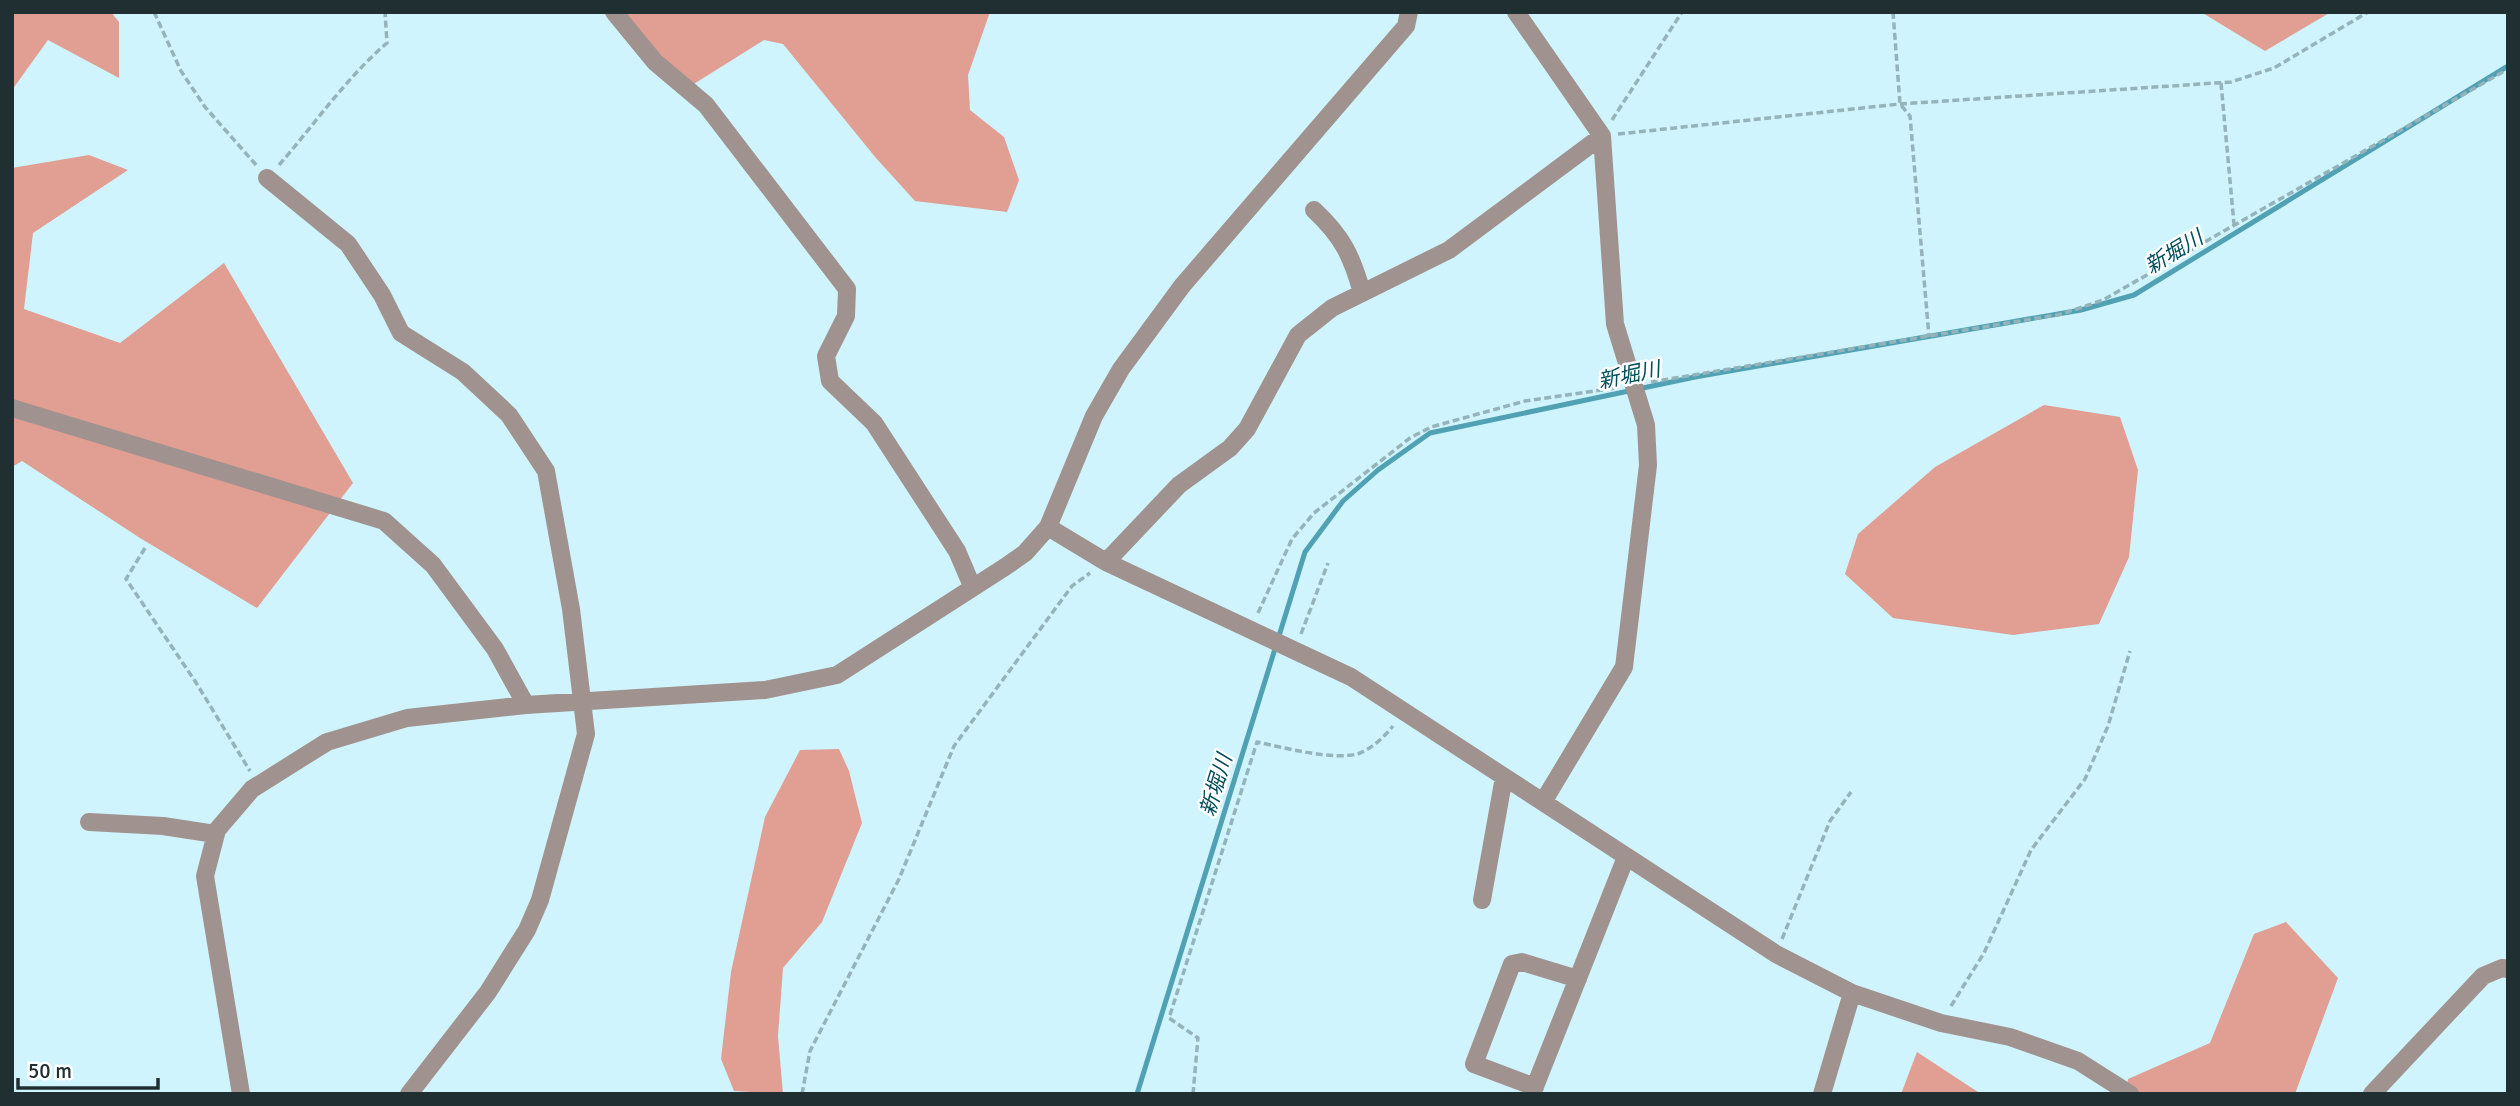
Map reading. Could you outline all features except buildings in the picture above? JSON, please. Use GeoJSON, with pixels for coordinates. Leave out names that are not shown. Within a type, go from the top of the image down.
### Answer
{"type":"FeatureCollection","features":[{"type":"Feature","properties":{"kind":"street"},"geometry":{"type":"LineString","coordinates":[[614,12],[654,62],[706,105],[847,289],[846,316],[826,356],[830,381],[874,423],[957,551],[972,586]]}},
{"type":"Feature","properties":{"kind":"street"},"geometry":{"type":"LineString","coordinates":[[241,1094],[205,876],[215,834],[259,785],[327,741],[407,718],[526,705],[765,690],[837,675],[1025,553],[1048,527],[1088,429],[1121,369],[1182,286],[1406,26],[1409,12]]}},
{"type":"Feature","properties":{"kind":"street"},"geometry":{"type":"LineString","coordinates":[[1516,12],[1602,136],[1615,324],[1646,425],[1648,465],[1624,667],[1543,802]]}},
{"type":"Feature","properties":{"kind":"street"},"geometry":{"type":"LineString","coordinates":[[1106,562],[1180,485],[1230,447],[1247,429],[1298,335],[1332,308],[1450,250],[1602,136]]}},
{"type":"Feature","properties":{"kind":"street"},"geometry":{"type":"LineString","coordinates":[[267,178],[348,244],[382,295],[401,333],[463,372],[509,415],[546,471],[557,522],[586,734],[540,900],[527,930],[488,992],[409,1094]]}},
{"type":"Feature","properties":{"kind":"street"},"geometry":{"type":"LineString","coordinates":[[1314,210],[1330,225],[1353,257],[1362,293]]}},
{"type":"Feature","properties":{"kind":"street"},"geometry":{"type":"LineString","coordinates":[[12,408],[384,521],[433,565],[495,649],[526,705]]}},
{"type":"Feature","properties":{"kind":"street"},"geometry":{"type":"LineString","coordinates":[[1048,527],[1106,562],[1250,632],[1351,677],[1776,954],[1852,993],[1941,1023],[2010,1037],[2078,1062],[2130,1094]]}},
{"type":"Feature","properties":{"kind":"street"},"geometry":{"type":"LineString","coordinates":[[1482,900],[1504,777]]}},
{"type":"Feature","properties":{"kind":"street"},"geometry":{"type":"LineString","coordinates":[[89,822],[163,826],[215,834]]}},
{"type":"Feature","properties":{"kind":"street"},"geometry":{"type":"LineString","coordinates":[[1578,979],[1522,962],[1512,964],[1474,1064],[1534,1090],[1578,979],[1626,857]]}},
{"type":"Feature","properties":{"kind":"street"},"geometry":{"type":"LineString","coordinates":[[2372,1094],[2483,976],[2502,968],[2508,969]]}},
{"type":"Feature","properties":{"kind":"street"},"geometry":{"type":"LineString","coordinates":[[1822,1094],[1852,993]]}},
{"type":"Feature","properties":{"kind":"path"},"geometry":{"type":"LineString","coordinates":[[154,12],[181,71],[205,107],[267,178],[320,119],[358,68],[387,43],[385,12]]}},
{"type":"Feature","properties":{"kind":"path"},"geometry":{"type":"LineString","coordinates":[[1602,136],[1682,12]]}},
{"type":"Feature","properties":{"kind":"path"},"geometry":{"type":"LineString","coordinates":[[1893,12],[1900,104],[1910,116],[1929,337]]}},
{"type":"Feature","properties":{"kind":"path"},"geometry":{"type":"LineString","coordinates":[[1602,136],[1900,104],[2221,83],[2274,68],[2368,12]]}},
{"type":"Feature","properties":{"kind":"path"},"geometry":{"type":"LineString","coordinates":[[1250,632],[1292,539],[1314,513],[1410,438],[1431,427],[1525,401],[2062,314],[2103,300],[2508,69]]}},
{"type":"Feature","properties":{"kind":"path"},"geometry":{"type":"LineString","coordinates":[[2221,83],[2234,224]]}},
{"type":"Feature","properties":{"kind":"path"},"geometry":{"type":"LineString","coordinates":[[145,548],[125,579],[195,681],[259,785]]}},
{"type":"Feature","properties":{"kind":"path"},"geometry":{"type":"LineString","coordinates":[[802,1094],[810,1051],[899,879],[954,746],[1072,586],[1106,562]]}},
{"type":"Feature","properties":{"kind":"path"},"geometry":{"type":"LineString","coordinates":[[1295,653],[1328,562]]}},
{"type":"Feature","properties":{"kind":"path"},"geometry":{"type":"LineString","coordinates":[[1941,1023],[1990,943],[2018,873],[2031,850],[2085,779],[2108,726],[2130,651]]}},
{"type":"Feature","properties":{"kind":"path"},"geometry":{"type":"LineString","coordinates":[[1193,1094],[1198,1038],[1169,1018],[1257,742],[1310,753],[1358,754],[1378,743],[1405,712]]}},
{"type":"Feature","properties":{"kind":"path"},"geometry":{"type":"LineString","coordinates":[[1776,954],[1830,821],[1851,792]]}},
{"type":"Feature","properties":{"kind":"shaded area"},"geometry":{"type":"Polygon","coordinates":[[[12,12],[111,12],[119,22],[119,78],[48,40],[12,90],[12,12]]]}},
{"type":"Feature","properties":{"kind":"shaded area"},"geometry":{"type":"Polygon","coordinates":[[[603,12],[990,12],[968,75],[970,110],[1004,137],[1019,180],[1007,212],[915,201],[876,158],[783,44],[764,40],[689,87],[603,12]]]}},
{"type":"Feature","properties":{"kind":"shaded area"},"geometry":{"type":"Polygon","coordinates":[[[2201,12],[2331,12],[2265,51],[2201,12]]]}},
{"type":"Feature","properties":{"kind":"shaded area"},"geometry":{"type":"Polygon","coordinates":[[[89,155],[128,170],[33,233],[24,309],[120,343],[224,263],[353,483],[257,608],[140,538],[22,461],[12,467],[12,168],[89,155]]]}},
{"type":"Feature","properties":{"kind":"shaded area"},"geometry":{"type":"Polygon","coordinates":[[[2044,405],[2120,417],[2138,470],[2129,557],[2099,624],[2013,635],[1893,618],[1845,574],[1858,534],[1935,467],[2044,405]]]}},
{"type":"Feature","properties":{"kind":"shaded area"},"geometry":{"type":"Polygon","coordinates":[[[839,749],[849,771],[862,823],[822,922],[783,968],[778,1036],[783,1094],[734,1091],[721,1059],[731,972],[765,817],[800,750],[839,749]]]}},
{"type":"Feature","properties":{"kind":"shaded area"},"geometry":{"type":"Polygon","coordinates":[[[2286,922],[2338,978],[2295,1094],[2126,1094],[2128,1079],[2210,1043],[2254,934],[2286,922]]]}},
{"type":"Feature","properties":{"kind":"shaded area"},"geometry":{"type":"Polygon","coordinates":[[[1917,1052],[1981,1094],[1901,1094],[1917,1052]]]}},
{"type":"Feature","properties":{"kind":"waterway","name":"新堀川"},"geometry":{"type":"LineString","coordinates":[[1137,1094],[1305,552],[1343,501],[1378,470],[1430,433],[1695,377],[2081,310],[2134,295],[2508,66]]}}]}
